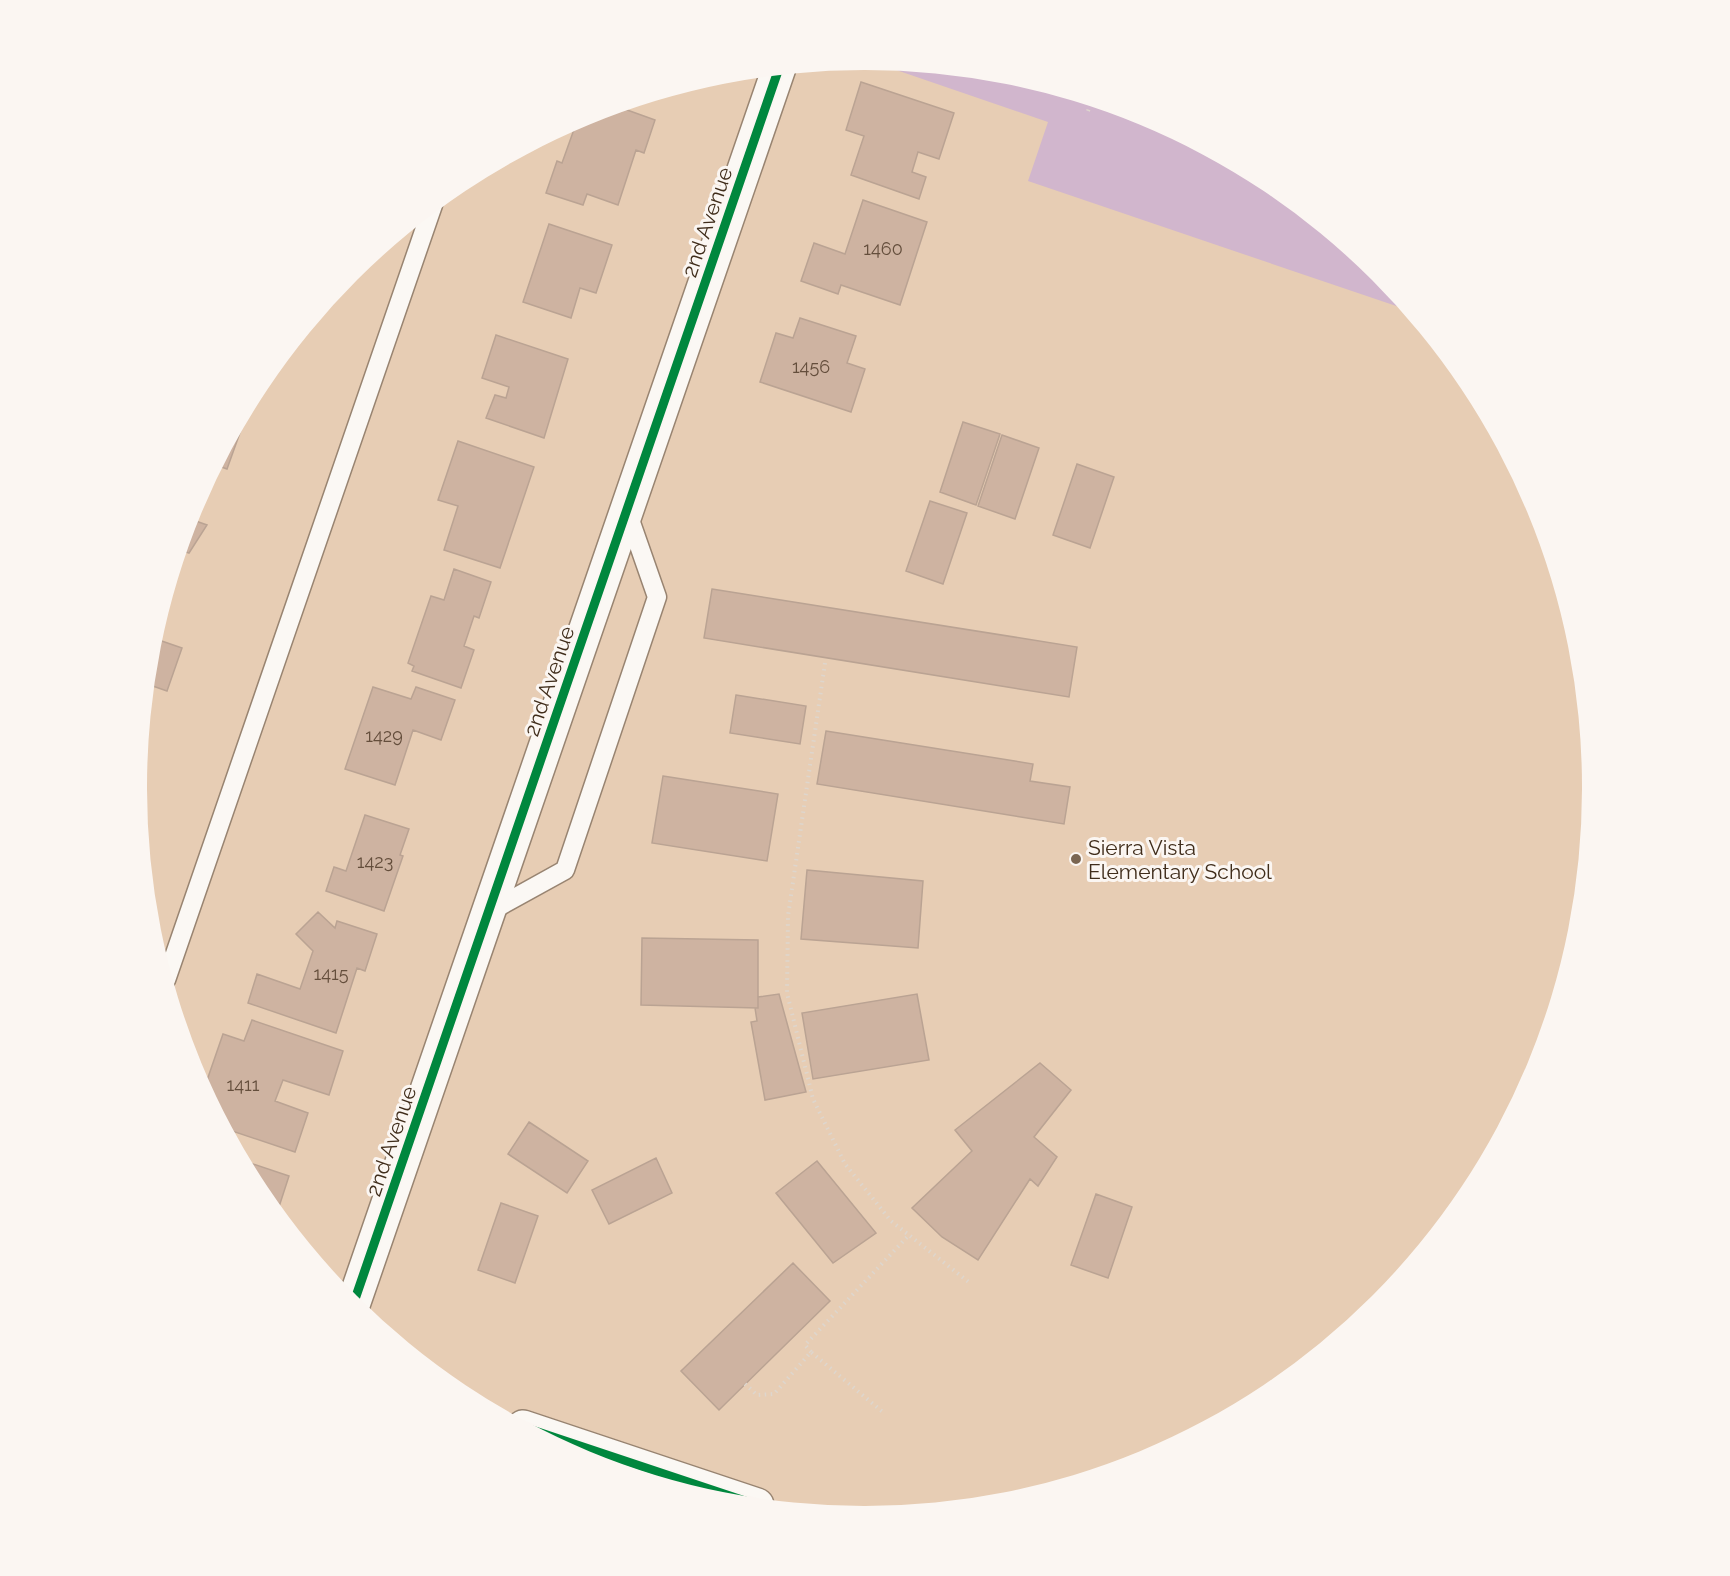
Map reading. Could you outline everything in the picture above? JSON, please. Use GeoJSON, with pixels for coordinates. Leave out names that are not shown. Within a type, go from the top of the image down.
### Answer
{"type":"FeatureCollection","features":[{"type":"Feature","properties":{"kind":"street","name":"2nd Avenue"},"geometry":{"type":"LineString","coordinates":[[357,1294],[776,76]]}},
{"type":"Feature","properties":{"kind":"lane"},"geometry":{"type":"LineString","coordinates":[[170,967],[428,219]]}},
{"type":"Feature","properties":{"kind":"lane"},"geometry":{"type":"LineString","coordinates":[[489,912],[565,870],[657,597],[627,511]]}},
{"type":"Feature","properties":{"kind":"path"},"geometry":{"type":"LineString","coordinates":[[1088,111],[1089,107]]}},
{"type":"Feature","properties":{"kind":"path"},"geometry":{"type":"LineString","coordinates":[[825,663],[788,916],[788,993],[813,1099],[845,1164],[891,1221],[970,1282]]}},
{"type":"Feature","properties":{"kind":"path"},"geometry":{"type":"LineString","coordinates":[[885,1413],[805,1345],[909,1235]]}},
{"type":"Feature","properties":{"kind":"path"},"geometry":{"type":"LineString","coordinates":[[745,1384],[757,1395],[774,1394],[812,1352]]}},
{"type":"Feature","properties":{"kind":"shaded area"},"geometry":{"type":"Polygon","coordinates":[[[901,72],[1005,84],[1051,95],[1140,125],[1182,144],[1264,191],[1302,219],[1338,249],[1395,306],[1028,181],[1048,122],[901,72]]]}},
{"type":"Feature","properties":{"kind":"building"},"geometry":{"type":"Polygon","coordinates":[[[861,82],[954,113],[939,159],[918,152],[912,172],[926,177],[919,199],[851,175],[864,136],[846,130],[861,82]]]}},
{"type":"Feature","properties":{"kind":"building"},"geometry":{"type":"Polygon","coordinates":[[[629,111],[655,120],[644,153],[636,150],[618,205],[587,194],[583,205],[546,193],[557,161],[562,163],[573,133],[629,111]]]}},
{"type":"Feature","properties":{"kind":"building"},"geometry":{"type":"Polygon","coordinates":[[[863,200],[927,222],[900,305],[841,285],[838,294],[801,281],[814,243],[845,254],[863,200]]]}},
{"type":"Feature","properties":{"kind":"building"},"geometry":{"type":"Polygon","coordinates":[[[549,224],[612,245],[596,293],[580,288],[571,318],[523,302],[549,224]]]}},
{"type":"Feature","properties":{"kind":"building"},"geometry":{"type":"Polygon","coordinates":[[[800,318],[856,336],[847,363],[865,369],[851,412],[760,382],[776,333],[793,338],[800,318]]]}},
{"type":"Feature","properties":{"kind":"building"},"geometry":{"type":"Polygon","coordinates":[[[496,335],[568,359],[544,438],[486,418],[495,395],[506,398],[509,387],[482,378],[496,335]]]}},
{"type":"Feature","properties":{"kind":"building"},"geometry":{"type":"Polygon","coordinates":[[[963,422],[1000,434],[976,505],[940,492],[963,422]]]}},
{"type":"Feature","properties":{"kind":"building"},"geometry":{"type":"Polygon","coordinates":[[[1002,435],[1039,448],[1015,519],[978,506],[1002,435]]]}},
{"type":"Feature","properties":{"kind":"building"},"geometry":{"type":"Polygon","coordinates":[[[458,441],[534,467],[500,568],[444,550],[458,506],[438,500],[458,441]]]}},
{"type":"Feature","properties":{"kind":"building"},"geometry":{"type":"Polygon","coordinates":[[[236,443],[227,469],[223,468],[236,443]]]}},
{"type":"Feature","properties":{"kind":"building"},"geometry":{"type":"Polygon","coordinates":[[[1077,464],[1114,477],[1090,548],[1053,535],[1077,464]]]}},
{"type":"Feature","properties":{"kind":"building"},"geometry":{"type":"Polygon","coordinates":[[[930,501],[967,513],[943,584],[906,571],[930,501]]]}},
{"type":"Feature","properties":{"kind":"building"},"geometry":{"type":"Polygon","coordinates":[[[199,522],[207,525],[189,553],[199,522]]]}},
{"type":"Feature","properties":{"kind":"building"},"geometry":{"type":"Polygon","coordinates":[[[454,569],[491,582],[479,618],[474,616],[464,646],[474,650],[461,688],[412,671],[414,666],[408,663],[431,596],[444,600],[454,569]]]}},
{"type":"Feature","properties":{"kind":"building"},"geometry":{"type":"Polygon","coordinates":[[[712,589],[1077,647],[1069,697],[704,638],[712,589]]]}},
{"type":"Feature","properties":{"kind":"building"},"geometry":{"type":"Polygon","coordinates":[[[163,641],[182,648],[167,691],[155,687],[163,641]]]}},
{"type":"Feature","properties":{"kind":"building"},"geometry":{"type":"Polygon","coordinates":[[[373,687],[411,699],[416,687],[455,700],[441,740],[413,730],[395,785],[345,769],[373,687]]]}},
{"type":"Feature","properties":{"kind":"building"},"geometry":{"type":"Polygon","coordinates":[[[736,695],[806,706],[800,744],[730,733],[736,695]]]}},
{"type":"Feature","properties":{"kind":"building"},"geometry":{"type":"Polygon","coordinates":[[[826,731],[1033,764],[1030,781],[1070,787],[1064,824],[817,784],[826,731]]]}},
{"type":"Feature","properties":{"kind":"building"},"geometry":{"type":"Polygon","coordinates":[[[663,776],[778,794],[767,861],[652,843],[663,776]]]}},
{"type":"Feature","properties":{"kind":"building"},"geometry":{"type":"Polygon","coordinates":[[[365,815],[409,829],[400,855],[403,856],[384,911],[326,891],[334,867],[346,871],[365,815]]]}},
{"type":"Feature","properties":{"kind":"building"},"geometry":{"type":"Polygon","coordinates":[[[807,870],[923,881],[918,948],[801,939],[807,870]]]}},
{"type":"Feature","properties":{"kind":"building"},"geometry":{"type":"Polygon","coordinates":[[[318,912],[335,928],[337,921],[377,934],[365,971],[357,968],[336,1033],[248,1003],[257,974],[300,989],[313,951],[296,934],[318,912]]]}},
{"type":"Feature","properties":{"kind":"building"},"geometry":{"type":"Polygon","coordinates":[[[642,938],[758,940],[758,1008],[641,1005],[642,938]]]}},
{"type":"Feature","properties":{"kind":"building"},"geometry":{"type":"Polygon","coordinates":[[[779,994],[806,1092],[765,1100],[751,1022],[757,1021],[755,1008],[758,1008],[758,997],[779,994]]]}},
{"type":"Feature","properties":{"kind":"building"},"geometry":{"type":"Polygon","coordinates":[[[917,994],[929,1060],[813,1079],[802,1013],[917,994]]]}},
{"type":"Feature","properties":{"kind":"building"},"geometry":{"type":"Polygon","coordinates":[[[252,1020],[343,1051],[329,1095],[283,1080],[275,1101],[308,1113],[295,1152],[236,1132],[221,1105],[208,1077],[223,1034],[244,1041],[252,1020]]]}},
{"type":"Feature","properties":{"kind":"building"},"geometry":{"type":"Polygon","coordinates":[[[1040,1063],[1071,1090],[1034,1137],[1057,1157],[1038,1186],[1030,1179],[978,1260],[942,1237],[912,1208],[972,1151],[955,1130],[1040,1063]]]}},
{"type":"Feature","properties":{"kind":"building"},"geometry":{"type":"Polygon","coordinates":[[[529,1122],[588,1161],[567,1193],[508,1154],[529,1122]]]}},
{"type":"Feature","properties":{"kind":"building"},"geometry":{"type":"Polygon","coordinates":[[[656,1158],[672,1193],[609,1224],[592,1190],[656,1158]]]}},
{"type":"Feature","properties":{"kind":"building"},"geometry":{"type":"Polygon","coordinates":[[[817,1161],[876,1233],[833,1263],[776,1193],[817,1161]]]}},
{"type":"Feature","properties":{"kind":"building"},"geometry":{"type":"Polygon","coordinates":[[[254,1164],[289,1176],[280,1203],[254,1164]]]}},
{"type":"Feature","properties":{"kind":"building"},"geometry":{"type":"Polygon","coordinates":[[[1096,1194],[1132,1207],[1108,1278],[1071,1265],[1096,1194]]]}},
{"type":"Feature","properties":{"kind":"building"},"geometry":{"type":"Polygon","coordinates":[[[501,1203],[538,1216],[515,1283],[478,1270],[501,1203]]]}},
{"type":"Feature","properties":{"kind":"building"},"geometry":{"type":"Polygon","coordinates":[[[793,1263],[830,1301],[719,1410],[681,1371],[793,1263]]]}},
{"type":"Feature","properties":{"kind":"cycle path"},"geometry":{"type":"LineString","coordinates":[[357,1294],[776,76]]}},
{"type":"Feature","properties":{"kind":"cycle path"},"geometry":{"type":"LineString","coordinates":[[576,1445],[700,1486]]}},
{"type":"Feature","properties":{"kind":"place","name":"Sierra Vista Elementary School"},"geometry":{"type":"Point","coordinates":[1076,859]}}]}
